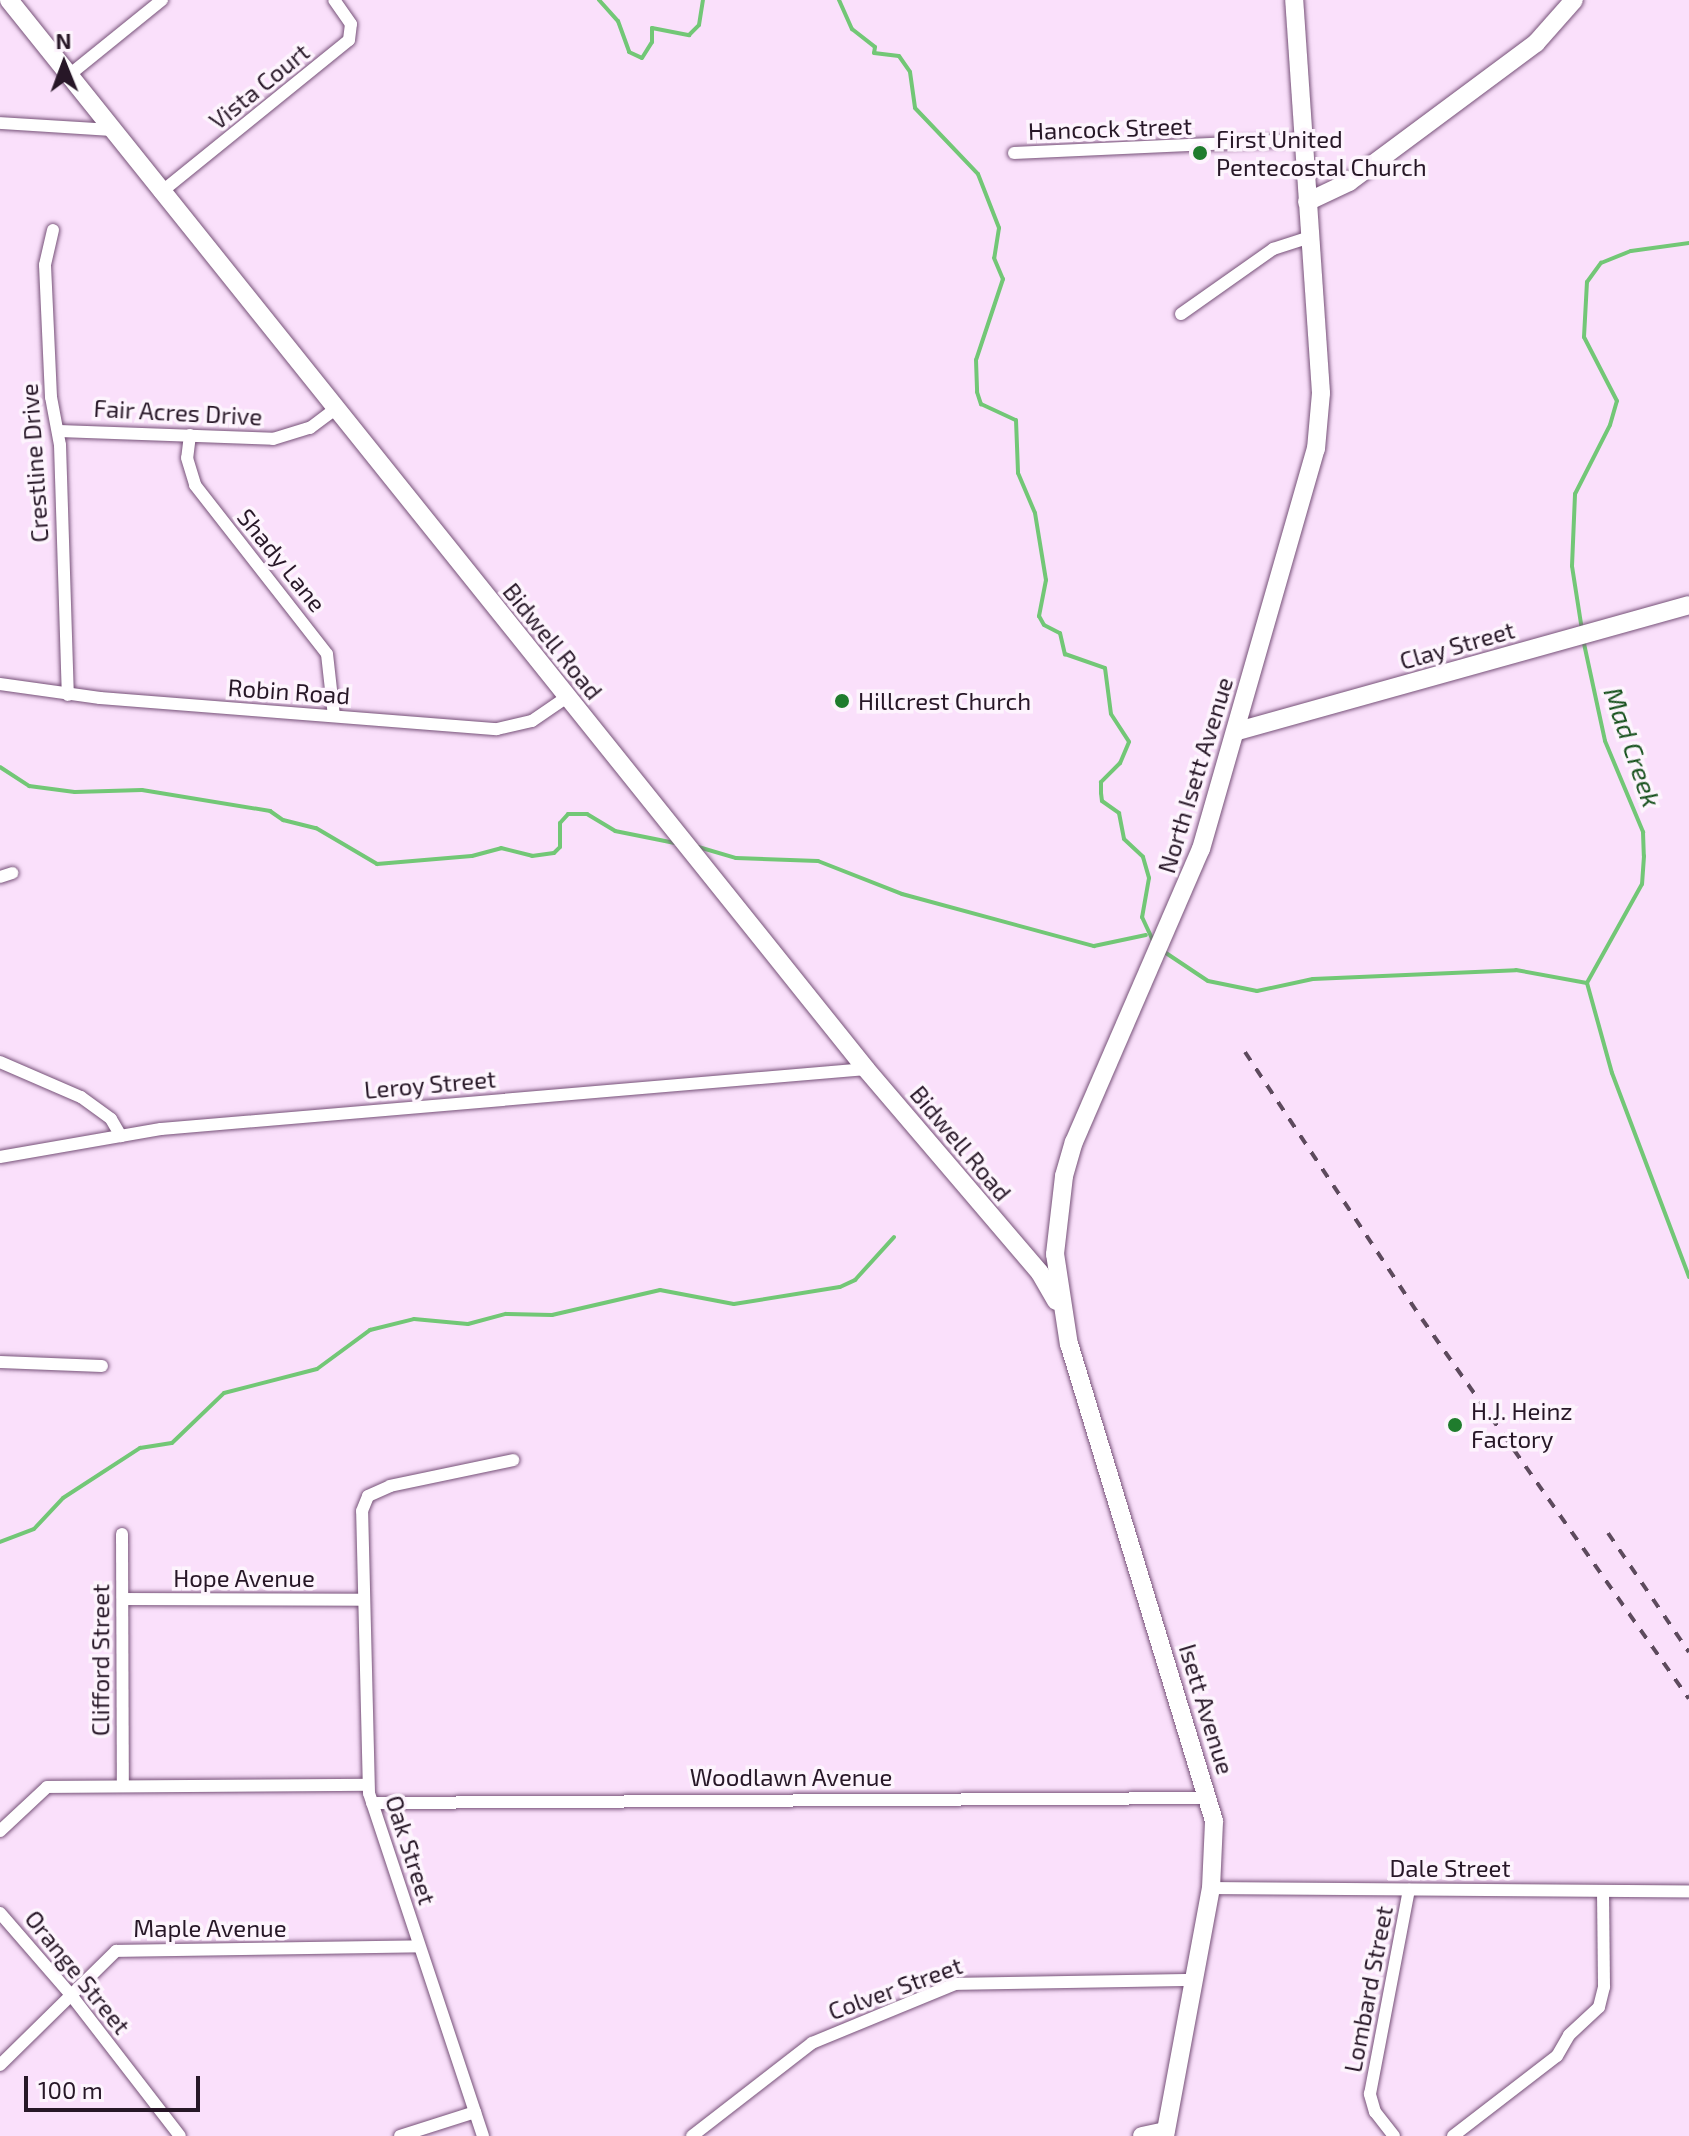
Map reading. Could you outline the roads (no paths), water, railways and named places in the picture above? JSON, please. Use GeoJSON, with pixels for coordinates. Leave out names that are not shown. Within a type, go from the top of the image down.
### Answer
{"type":"FeatureCollection","features":[{"type":"Feature","properties":{"kind":"street","name":"Bidwell Road"},"geometry":{"type":"LineString","coordinates":[[9,0],[160,193],[866,1069],[1040,1273],[1061,1311]]}},
{"type":"Feature","properties":{"kind":"street"},"geometry":{"type":"LineString","coordinates":[[68,76],[162,0]]}},
{"type":"Feature","properties":{"kind":"street","name":"Vista Court"},"geometry":{"type":"LineString","coordinates":[[160,193],[349,40],[351,24],[334,0]]}},
{"type":"Feature","properties":{"kind":"street"},"geometry":{"type":"LineString","coordinates":[[1181,314],[1273,249],[1310,237],[1294,0]]}},
{"type":"Feature","properties":{"kind":"street"},"geometry":{"type":"LineString","coordinates":[[1307,202],[1349,182],[1536,43],[1574,0]]}},
{"type":"Feature","properties":{"kind":"street"},"geometry":{"type":"LineString","coordinates":[[0,123],[110,130]]}},
{"type":"Feature","properties":{"kind":"street","name":"Hancock Street"},"geometry":{"type":"LineString","coordinates":[[1014,153],[1303,140]]}},
{"type":"Feature","properties":{"kind":"street","name":"Crestline Drive"},"geometry":{"type":"LineString","coordinates":[[53,230],[45,265],[51,397],[59,431],[68,695]]}},
{"type":"Feature","properties":{"kind":"street","name":"North Isett Avenue"},"geometry":{"type":"LineString","coordinates":[[1061,1311],[1058,1217],[1074,1142],[1191,878],[1238,731],[1319,429],[1310,237]]}},
{"type":"Feature","properties":{"kind":"street","name":"Fair Acres Drive"},"geometry":{"type":"LineString","coordinates":[[59,431],[273,439],[310,428],[335,409]]}},
{"type":"Feature","properties":{"kind":"street","name":"Shady Lane"},"geometry":{"type":"LineString","coordinates":[[190,435],[187,458],[195,485],[327,654],[334,716]]}},
{"type":"Feature","properties":{"kind":"street","name":"Clay Street"},"geometry":{"type":"LineString","coordinates":[[1238,731],[1689,605]]}},
{"type":"Feature","properties":{"kind":"street","name":"Robin Road"},"geometry":{"type":"LineString","coordinates":[[0,684],[68,695],[497,729],[532,721],[567,697]]}},
{"type":"Feature","properties":{"kind":"street"},"geometry":{"type":"LineString","coordinates":[[0,1062],[81,1097],[111,1119],[121,1136]]}},
{"type":"Feature","properties":{"kind":"street","name":"Leroy Street"},"geometry":{"type":"LineString","coordinates":[[0,1157],[121,1136],[866,1069]]}},
{"type":"Feature","properties":{"kind":"street","name":"Isett Avenue"},"geometry":{"type":"LineString","coordinates":[[1061,1311],[1210,1798],[1211,1888],[1165,2134]]}},
{"type":"Feature","properties":{"kind":"street"},"geometry":{"type":"LineString","coordinates":[[0,1362],[102,1366]]}},
{"type":"Feature","properties":{"kind":"street","name":"Oak Street"},"geometry":{"type":"LineString","coordinates":[[483,2136],[368,1785],[364,1503],[390,1486],[513,1460]]}},
{"type":"Feature","properties":{"kind":"street","name":"Clifford Street"},"geometry":{"type":"LineString","coordinates":[[122,1534],[123,1785]]}},
{"type":"Feature","properties":{"kind":"street","name":"Hope Avenue"},"geometry":{"type":"LineString","coordinates":[[123,1599],[364,1600]]}},
{"type":"Feature","properties":{"kind":"street"},"geometry":{"type":"LineString","coordinates":[[0,1831],[47,1787],[368,1785]]}},
{"type":"Feature","properties":{"kind":"street","name":"Woodlawn Avenue"},"geometry":{"type":"LineString","coordinates":[[372,1803],[1210,1798]]}},
{"type":"Feature","properties":{"kind":"street","name":"Dale Street"},"geometry":{"type":"LineString","coordinates":[[1211,1888],[1689,1891]]}},
{"type":"Feature","properties":{"kind":"street","name":"Lombard Street"},"geometry":{"type":"LineString","coordinates":[[1394,2136],[1375,2112],[1370,2094],[1409,1890]]}},
{"type":"Feature","properties":{"kind":"street"},"geometry":{"type":"LineString","coordinates":[[1453,2136],[1557,2056],[1569,2035],[1599,2007],[1604,1987],[1603,1891]]}},
{"type":"Feature","properties":{"kind":"street","name":"Orange Street"},"geometry":{"type":"LineString","coordinates":[[0,1913],[71,1995],[180,2136]]}},
{"type":"Feature","properties":{"kind":"street","name":"Maple Avenue"},"geometry":{"type":"LineString","coordinates":[[0,2065],[110,1955],[124,1949],[419,1946]]}},
{"type":"Feature","properties":{"kind":"street","name":"Colver Street"},"geometry":{"type":"LineString","coordinates":[[692,2136],[812,2043],[955,1984],[1194,1980]]}},
{"type":"Feature","properties":{"kind":"street"},"geometry":{"type":"LineString","coordinates":[[400,2136],[475,2112]]}},
{"type":"Feature","properties":{"kind":"street"},"geometry":{"type":"LineString","coordinates":[[1142,2136],[1165,2134]]}},
{"type":"Feature","properties":{"kind":"waterway"},"geometry":{"type":"LineString","coordinates":[[599,0],[618,21],[629,52],[642,58],[652,42],[652,28],[689,35],[699,25],[703,0]]}},
{"type":"Feature","properties":{"kind":"waterway"},"geometry":{"type":"LineString","coordinates":[[839,0],[852,29],[875,47],[874,53],[899,56],[910,72],[915,108],[978,174],[999,228],[994,258],[1003,279],[976,360],[977,392],[981,404],[1016,420],[1018,473],[1035,513],[1046,580],[1039,616],[1044,625],[1060,633],[1065,654],[1105,668],[1111,714],[1129,742],[1120,763],[1101,782],[1101,793],[1102,801],[1119,813],[1124,839],[1143,857],[1149,878],[1142,917],[1154,943]]}},
{"type":"Feature","properties":{"kind":"waterway","name":"Mad Creek"},"geometry":{"type":"LineString","coordinates":[[1582,630],[1572,566],[1575,494],[1610,425],[1617,401],[1584,337],[1587,282],[1601,263],[1631,251],[1689,243]]}},
{"type":"Feature","properties":{"kind":"waterway","name":"Mad Creek"},"geometry":{"type":"LineString","coordinates":[[1583,639],[1605,741],[1643,832],[1644,856],[1642,884],[1587,983]]}},
{"type":"Feature","properties":{"kind":"waterway"},"geometry":{"type":"LineString","coordinates":[[0,767],[29,786],[75,792],[142,790],[270,811],[283,820],[316,828],[377,864],[472,856],[501,848],[532,856],[554,853],[560,847],[560,823],[568,814],[587,814],[615,831],[675,843]]}},
{"type":"Feature","properties":{"kind":"waterway"},"geometry":{"type":"LineString","coordinates":[[695,846],[736,858],[818,861],[902,894],[1094,946],[1146,935]]}},
{"type":"Feature","properties":{"kind":"waterway"},"geometry":{"type":"LineString","coordinates":[[1163,951],[1208,981],[1257,991],[1313,979],[1516,970],[1587,983]]}},
{"type":"Feature","properties":{"kind":"waterway","name":"Mad Creek"},"geometry":{"type":"LineString","coordinates":[[1587,983],[1612,1073],[1689,1277]]}},
{"type":"Feature","properties":{"kind":"waterway"},"geometry":{"type":"LineString","coordinates":[[0,1542],[34,1529],[63,1498],[140,1448],[172,1443],[224,1393],[317,1369],[370,1330],[414,1319],[468,1324],[506,1314],[552,1315],[660,1290],[734,1304],[840,1287],[855,1280],[894,1237]]}},
{"type":"Feature","properties":{"kind":"railway"},"geometry":{"type":"LineString","coordinates":[[1245,1052],[1422,1319],[1689,1699]]}},
{"type":"Feature","properties":{"kind":"railway"},"geometry":{"type":"LineString","coordinates":[[1608,1533],[1689,1652]]}},
{"type":"Feature","properties":{"kind":"place","name":"First United Pentecostal Church"},"geometry":{"type":"Point","coordinates":[1200,153]}},
{"type":"Feature","properties":{"kind":"place","name":"Hillcrest Church"},"geometry":{"type":"Point","coordinates":[842,701]}},
{"type":"Feature","properties":{"kind":"place","name":"H.J. Heinz Factory"},"geometry":{"type":"Point","coordinates":[1455,1425]}}]}
